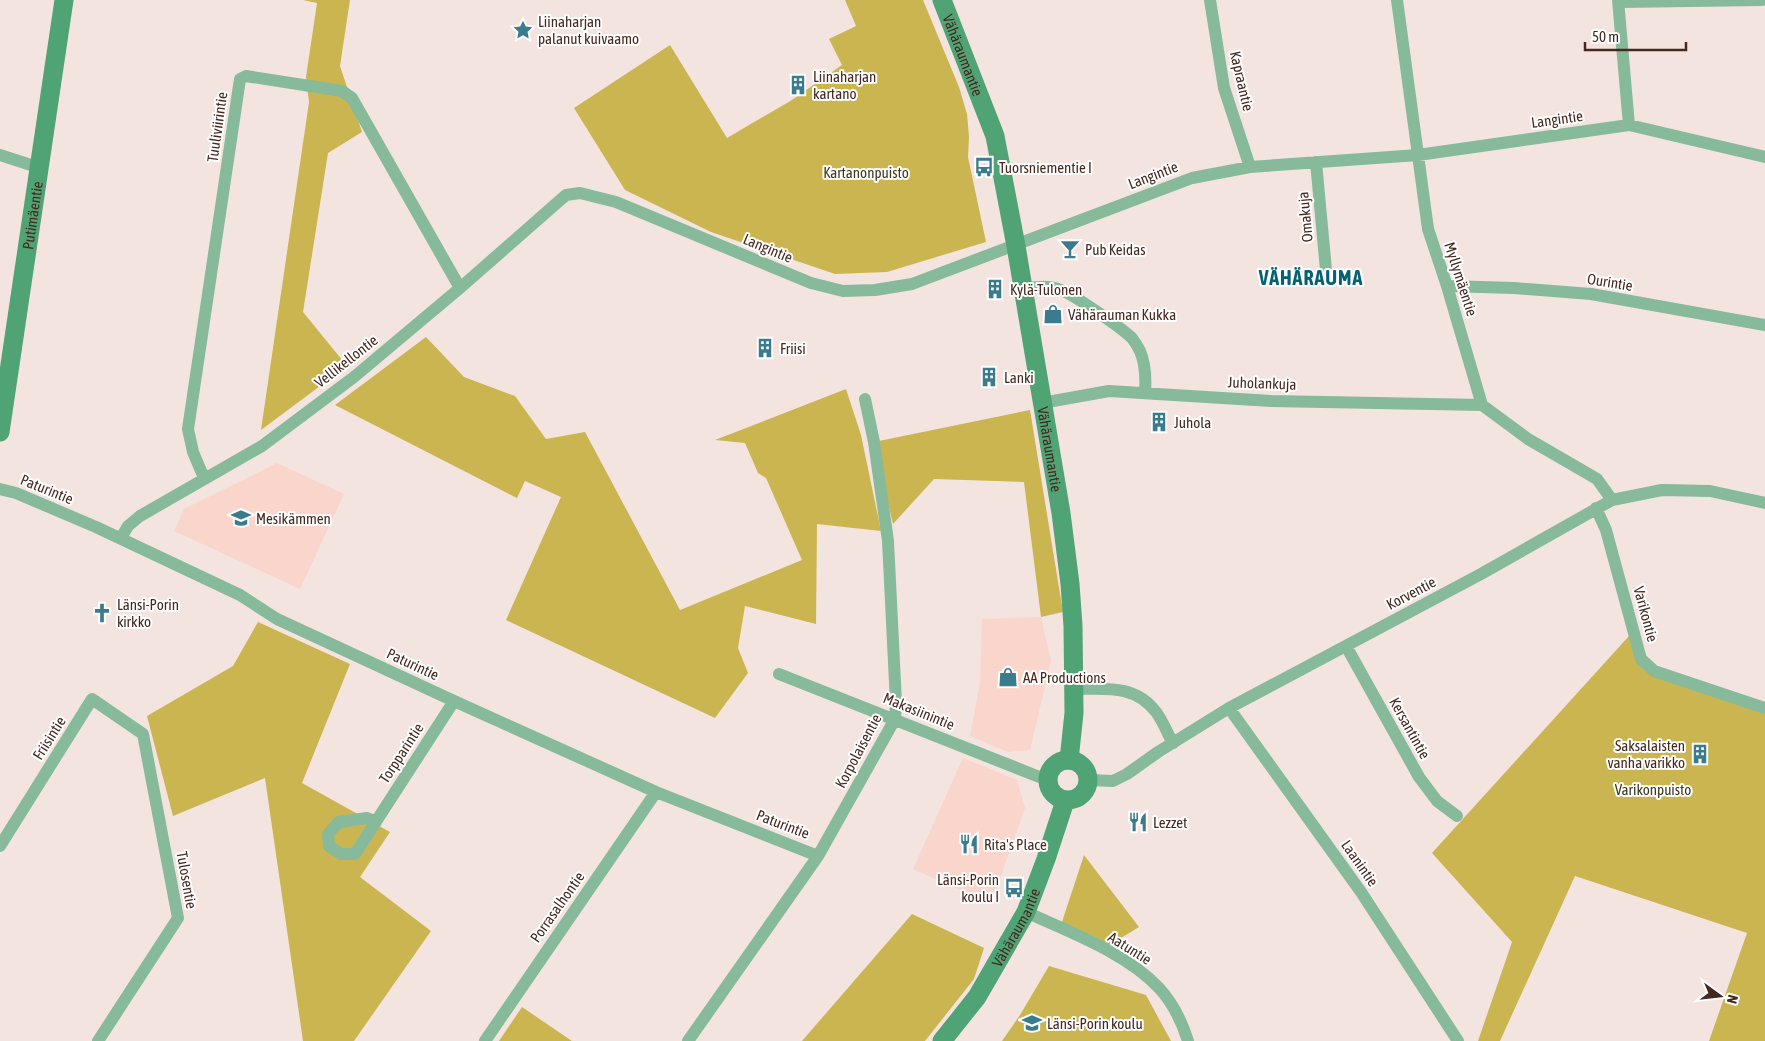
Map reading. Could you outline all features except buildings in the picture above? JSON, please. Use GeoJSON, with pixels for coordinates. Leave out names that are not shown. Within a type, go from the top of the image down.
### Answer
{"type":"FeatureCollection","features":[{"type":"Feature","properties":{"kind":"main road","name":"Putimäentie"},"geometry":{"type":"LineString","coordinates":[[0,432],[5,358],[40,168],[64,0]]}},
{"type":"Feature","properties":{"kind":"main road","name":"Vähäraumantie"},"geometry":{"type":"LineString","coordinates":[[942,0],[995,136],[1016,246],[1061,513],[1073,626],[1074,712],[1068,760]]}},
{"type":"Feature","properties":{"kind":"main road"},"geometry":{"type":"LineString","coordinates":[[1068,760],[1083,766],[1087,772],[1088,780],[1086,790],[1081,796],[1074,800],[1065,801],[1057,798],[1052,793],[1047,780],[1050,770],[1054,765],[1068,760]]}},
{"type":"Feature","properties":{"kind":"main road","name":"Vähäraumantie"},"geometry":{"type":"LineString","coordinates":[[942,1041],[977,997],[1026,912],[1065,801]]}},
{"type":"Feature","properties":{"kind":"street","name":"Kapraantie"},"geometry":{"type":"LineString","coordinates":[[1210,0],[1224,88],[1250,167]]}},
{"type":"Feature","properties":{"kind":"street","name":"Myllymäentie"},"geometry":{"type":"LineString","coordinates":[[1397,0],[1428,229],[1448,286],[1482,405]]}},
{"type":"Feature","properties":{"kind":"street"},"geometry":{"type":"LineString","coordinates":[[1629,125],[1619,1],[1762,0]]}},
{"type":"Feature","properties":{"kind":"street","name":"Tuuliviirintie"},"geometry":{"type":"LineString","coordinates":[[204,478],[192,452],[188,429],[240,79],[246,76],[342,91],[352,98],[460,288]]}},
{"type":"Feature","properties":{"kind":"street","name":"Langintie"},"geometry":{"type":"LineString","coordinates":[[580,193],[616,202],[771,268],[811,283],[843,291],[875,290],[912,284],[1192,178],[1250,167],[1418,155],[1629,125],[1765,157]]}},
{"type":"Feature","properties":{"kind":"street"},"geometry":{"type":"LineString","coordinates":[[0,155],[40,168]]}},
{"type":"Feature","properties":{"kind":"street","name":"Omakuja"},"geometry":{"type":"LineString","coordinates":[[1316,162],[1326,270]]}},
{"type":"Feature","properties":{"kind":"street","name":"Vellikellontie"},"geometry":{"type":"LineString","coordinates":[[120,538],[128,526],[140,516],[262,446],[354,377],[460,288],[566,195],[580,193]]}},
{"type":"Feature","properties":{"kind":"street"},"geometry":{"type":"LineString","coordinates":[[1023,290],[1046,286],[1062,290],[1133,339],[1140,351],[1143,363],[1146,377],[1145,393]]}},
{"type":"Feature","properties":{"kind":"street","name":"Ourintie"},"geometry":{"type":"LineString","coordinates":[[1448,286],[1514,288],[1591,294],[1765,325]]}},
{"type":"Feature","properties":{"kind":"street","name":"Juholankuja"},"geometry":{"type":"LineString","coordinates":[[1042,403],[1109,391],[1271,401],[1482,405]]}},
{"type":"Feature","properties":{"kind":"street","name":"Korpolaisentie"},"geometry":{"type":"LineString","coordinates":[[688,1041],[818,856],[894,719],[896,703],[888,541],[866,399]]}},
{"type":"Feature","properties":{"kind":"street"},"geometry":{"type":"LineString","coordinates":[[1482,405],[1528,438],[1597,479],[1612,500]]}},
{"type":"Feature","properties":{"kind":"street","name":"Paturintie"},"geometry":{"type":"LineString","coordinates":[[0,489],[16,493],[120,538],[240,595],[277,619],[656,792],[818,856]]}},
{"type":"Feature","properties":{"kind":"street","name":"Korventie"},"geometry":{"type":"LineString","coordinates":[[1088,780],[1113,781],[1229,708],[1481,574],[1612,500],[1662,490],[1710,490],[1765,503]]}},
{"type":"Feature","properties":{"kind":"street","name":"Varikontie"},"geometry":{"type":"LineString","coordinates":[[1596,508],[1606,530],[1641,659],[1654,671],[1765,708]]}},
{"type":"Feature","properties":{"kind":"street","name":"Kersantintie"},"geometry":{"type":"LineString","coordinates":[[1346,646],[1420,777],[1437,801],[1458,816]]}},
{"type":"Feature","properties":{"kind":"street","name":"Makasiinintie"},"geometry":{"type":"LineString","coordinates":[[779,674],[1047,780]]}},
{"type":"Feature","properties":{"kind":"street"},"geometry":{"type":"LineString","coordinates":[[1074,689],[1116,688],[1139,696],[1157,713],[1173,743]]}},
{"type":"Feature","properties":{"kind":"street","name":"Friisintie"},"geometry":{"type":"LineString","coordinates":[[0,846],[92,699],[143,734]]}},
{"type":"Feature","properties":{"kind":"street","name":"Torpparintie"},"geometry":{"type":"LineString","coordinates":[[376,822],[454,701]]}},
{"type":"Feature","properties":{"kind":"street","name":"Laanintie"},"geometry":{"type":"LineString","coordinates":[[1229,708],[1361,892],[1458,1041]]}},
{"type":"Feature","properties":{"kind":"street","name":"Tulosentie"},"geometry":{"type":"LineString","coordinates":[[98,1041],[178,918],[143,734]]}},
{"type":"Feature","properties":{"kind":"street","name":"Porrasalhontie"},"geometry":{"type":"LineString","coordinates":[[484,1041],[656,792]]}},
{"type":"Feature","properties":{"kind":"street","name":"Aatuntie"},"geometry":{"type":"LineString","coordinates":[[1026,912],[1103,949],[1142,973],[1170,1003],[1183,1025],[1188,1041]]}},
{"type":"Feature","properties":{"kind":"shaded area"},"geometry":{"type":"Polygon","coordinates":[[[277,463],[344,494],[300,589],[174,531],[184,509],[277,463]]]}},
{"type":"Feature","properties":{"kind":"shaded area"},"geometry":{"type":"Polygon","coordinates":[[[1041,617],[1051,661],[1030,750],[1008,752],[970,736],[980,683],[982,619],[1041,617]]]}},
{"type":"Feature","properties":{"kind":"shaded area"},"geometry":{"type":"Polygon","coordinates":[[[963,758],[1017,780],[1025,808],[991,904],[913,869],[963,758]]]}},
{"type":"Feature","properties":{"kind":"green space"},"geometry":{"type":"Polygon","coordinates":[[[303,0],[350,0],[340,66],[362,132],[328,153],[303,312],[347,366],[261,430],[309,102],[306,77],[317,3],[303,0]]]}},
{"type":"Feature","properties":{"kind":"green space","name":"Kartanonpuisto"},"geometry":{"type":"Polygon","coordinates":[[[845,0],[923,0],[959,87],[967,114],[968,157],[986,242],[887,272],[835,274],[711,232],[625,190],[574,108],[670,45],[727,138],[792,100],[842,65],[829,39],[856,26],[845,0]]]}},
{"type":"Feature","properties":{"kind":"green space"},"geometry":{"type":"Polygon","coordinates":[[[426,337],[464,377],[515,396],[546,439],[585,432],[680,610],[802,560],[766,478],[758,473],[745,443],[715,440],[846,389],[861,435],[881,531],[817,524],[816,624],[745,606],[738,648],[748,673],[715,718],[506,620],[561,497],[525,481],[517,498],[335,405],[426,337]]]}},
{"type":"Feature","properties":{"kind":"green space"},"geometry":{"type":"Polygon","coordinates":[[[1030,410],[1063,612],[1041,617],[1024,482],[934,479],[893,524],[874,442],[1030,410]]]}},
{"type":"Feature","properties":{"kind":"green space"},"geometry":{"type":"Polygon","coordinates":[[[258,622],[350,664],[302,783],[390,832],[360,877],[431,931],[354,1041],[303,1041],[265,778],[173,816],[147,716],[233,666],[258,622]]]}},
{"type":"Feature","properties":{"kind":"green space","name":"Varikonpuisto"},"geometry":{"type":"Polygon","coordinates":[[[1629,636],[1643,669],[1666,680],[1765,712],[1765,1041],[1709,1041],[1747,933],[1575,876],[1500,1041],[1478,1041],[1512,942],[1432,853],[1629,636]]]}},
{"type":"Feature","properties":{"kind":"green space"},"geometry":{"type":"Polygon","coordinates":[[[1084,855],[1139,927],[1103,949],[1060,928],[1084,855]]]}},
{"type":"Feature","properties":{"kind":"green space"},"geometry":{"type":"Polygon","coordinates":[[[912,914],[984,948],[974,979],[925,1041],[802,1041],[912,914]]]}},
{"type":"Feature","properties":{"kind":"green space"},"geometry":{"type":"Polygon","coordinates":[[[1049,966],[1146,995],[1171,1041],[1002,1041],[1049,966]]]}},
{"type":"Feature","properties":{"kind":"green space"},"geometry":{"type":"Polygon","coordinates":[[[522,1007],[572,1041],[499,1041],[522,1007]]]}},
{"type":"Feature","properties":{"kind":"place","name":"Liinaharjan palanut kuivaamo"},"geometry":{"type":"Point","coordinates":[523,30]}},
{"type":"Feature","properties":{"kind":"place","name":"Liinaharjan kartano"},"geometry":{"type":"Point","coordinates":[798,85]}},
{"type":"Feature","properties":{"kind":"place","name":"Tuorsniementie I"},"geometry":{"type":"Point","coordinates":[984,167]}},
{"type":"Feature","properties":{"kind":"place","name":"Pub Keidas"},"geometry":{"type":"Point","coordinates":[1070,249]}},
{"type":"Feature","properties":{"kind":"place","name":"Kylä-Tulonen"},"geometry":{"type":"Point","coordinates":[995,289]}},
{"type":"Feature","properties":{"kind":"place","name":"Vähärauman Kukka"},"geometry":{"type":"Point","coordinates":[1053,314]}},
{"type":"Feature","properties":{"kind":"place","name":"Friisi"},"geometry":{"type":"Point","coordinates":[765,348]}},
{"type":"Feature","properties":{"kind":"place","name":"Lanki"},"geometry":{"type":"Point","coordinates":[989,377]}},
{"type":"Feature","properties":{"kind":"place","name":"Juhola"},"geometry":{"type":"Point","coordinates":[1159,422]}},
{"type":"Feature","properties":{"kind":"place","name":"Mesikämmen"},"geometry":{"type":"Point","coordinates":[241,518]}},
{"type":"Feature","properties":{"kind":"place","name":"Länsi-Porin kirkko"},"geometry":{"type":"Point","coordinates":[102,613]}},
{"type":"Feature","properties":{"kind":"place","name":"AA Productions"},"geometry":{"type":"Point","coordinates":[1008,677]}},
{"type":"Feature","properties":{"kind":"place","name":"Saksalaisten vanha varikko"},"geometry":{"type":"Point","coordinates":[1700,754]}},
{"type":"Feature","properties":{"kind":"place","name":"Lezzet"},"geometry":{"type":"Point","coordinates":[1138,822]}},
{"type":"Feature","properties":{"kind":"place","name":"Rita's Place"},"geometry":{"type":"Point","coordinates":[969,844]}},
{"type":"Feature","properties":{"kind":"place","name":"Länsi-Porin koulu I"},"geometry":{"type":"Point","coordinates":[1014,888]}},
{"type":"Feature","properties":{"kind":"place","name":"Länsi-Porin koulu"},"geometry":{"type":"Point","coordinates":[1032,1023]}},
{"type":"Feature","properties":{"kind":"district","name":"VÄHÄRAUMA"},"geometry":{"type":"Point","coordinates":[1311,277]}}]}
